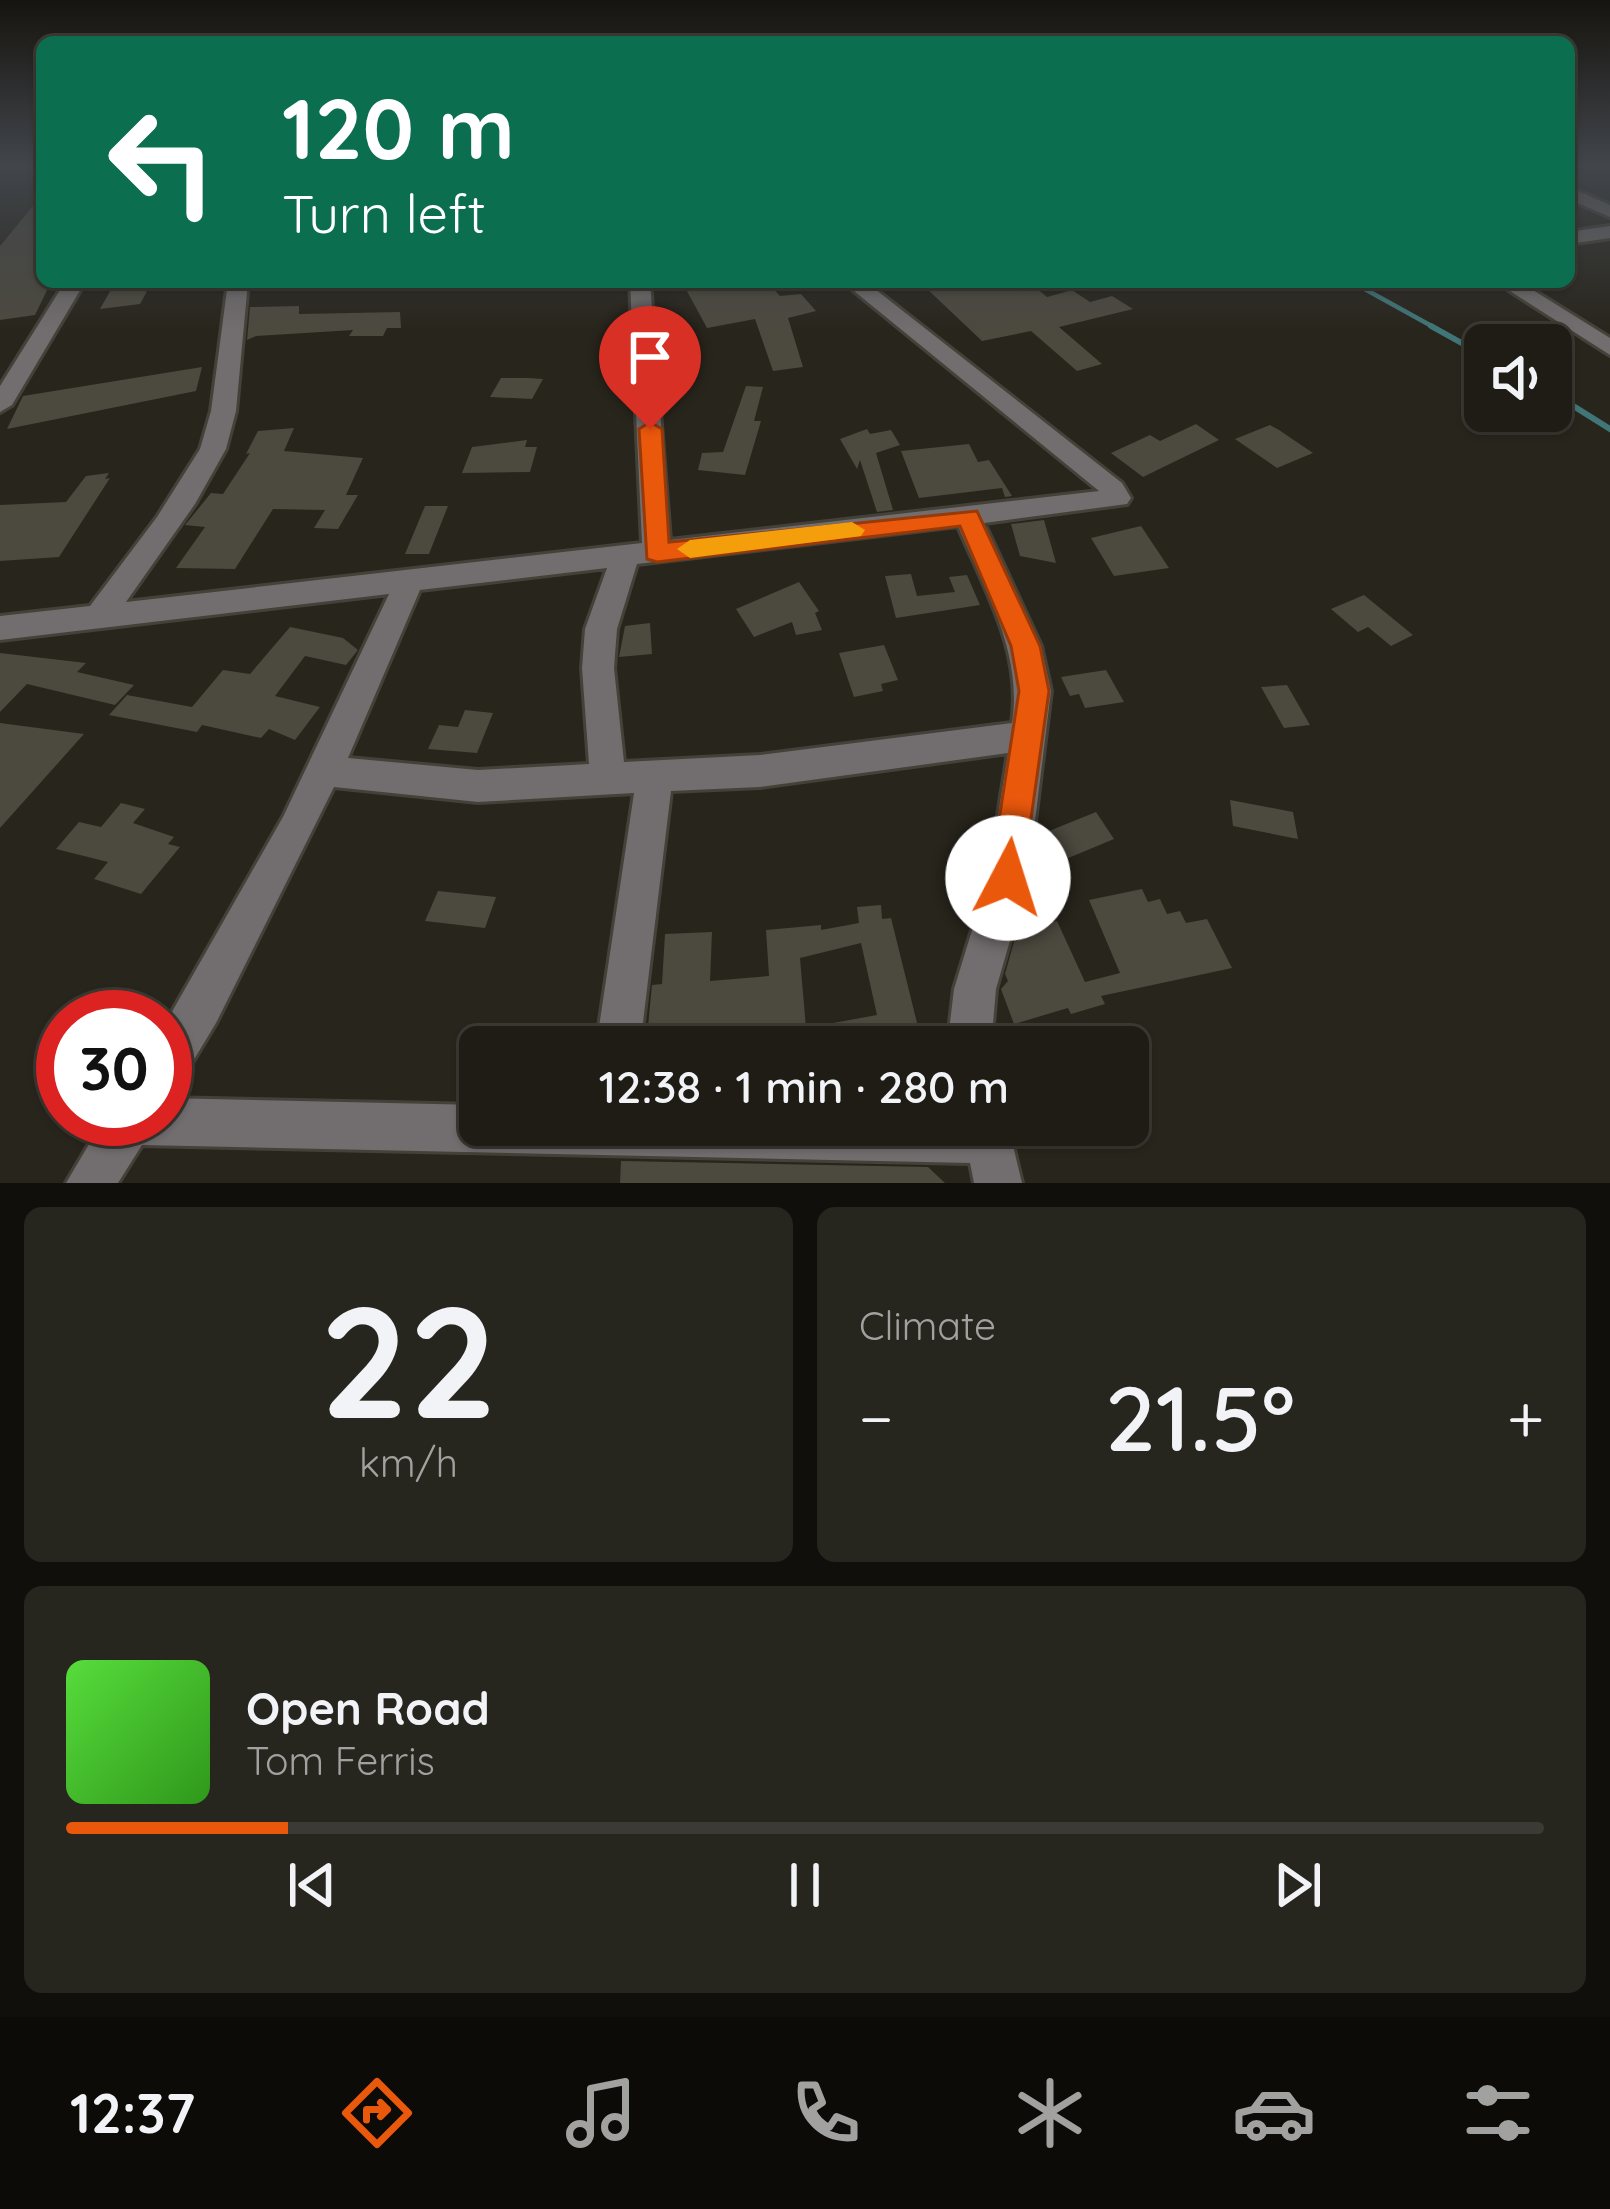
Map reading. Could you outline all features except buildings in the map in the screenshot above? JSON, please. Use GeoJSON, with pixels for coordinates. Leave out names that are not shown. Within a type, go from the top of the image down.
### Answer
{"type":"FeatureCollection","features":[{"type":"Feature","properties":{"kind":"street"},"geometry":{"type":"LineString","coordinates":[[1576,237],[1610,232]]}},
{"type":"Feature","properties":{"kind":"street"},"geometry":{"type":"LineString","coordinates":[[1576,237],[1610,252]]}},
{"type":"Feature","properties":{"kind":"street"},"geometry":{"type":"LineString","coordinates":[[0,405],[71,288]]}},
{"type":"Feature","properties":{"kind":"street"},"geometry":{"type":"LineString","coordinates":[[100,616],[179,503],[220,431],[237,288]]}},
{"type":"Feature","properties":{"kind":"street"},"geometry":{"type":"LineString","coordinates":[[608,778],[601,629],[641,555],[640,288]]}},
{"type":"Feature","properties":{"kind":"street"},"geometry":{"type":"LineString","coordinates":[[0,628],[1117,498],[1113,489],[861,288]]}},
{"type":"Feature","properties":{"kind":"street"},"geometry":{"type":"LineString","coordinates":[[1515,288],[1610,348]]}},
{"type":"Feature","properties":{"kind":"street"},"geometry":{"type":"LineString","coordinates":[[968,517],[1025,646],[1034,691],[1008,878],[975,989],[971,1026]]}},
{"type":"Feature","properties":{"kind":"street"},"geometry":{"type":"LineString","coordinates":[[192,1023],[326,771],[408,584]]}},
{"type":"Feature","properties":{"kind":"street"},"geometry":{"type":"LineString","coordinates":[[326,771],[478,786],[760,771],[1027,736]]}},
{"type":"Feature","properties":{"kind":"street"},"geometry":{"type":"LineString","coordinates":[[621,1026],[655,776]]}},
{"type":"Feature","properties":{"kind":"street"},"geometry":{"type":"LineString","coordinates":[[192,1121],[459,1126]]}},
{"type":"Feature","properties":{"kind":"street"},"geometry":{"type":"LineString","coordinates":[[90,1183],[113,1146]]}},
{"type":"Feature","properties":{"kind":"street"},"geometry":{"type":"LineString","coordinates":[[935,1146],[990,1149]]}},
{"type":"Feature","properties":{"kind":"waterway"},"geometry":{"type":"LineString","coordinates":[[1363,288],[1437,329]]}},
{"type":"Feature","properties":{"kind":"waterway"},"geometry":{"type":"LineString","coordinates":[[1431,326],[1464,344]]}},
{"type":"Feature","properties":{"kind":"waterway"},"geometry":{"type":"LineString","coordinates":[[1572,405],[1610,429]]}},
{"type":"Feature","properties":{"kind":"slow traffic"},"geometry":{"type":"LineString","coordinates":[[690,549],[852,530]]}},
{"type":"Feature","properties":{"kind":"route"},"geometry":{"type":"LineString","coordinates":[[650,429],[657,553],[968,517],[1025,646],[1034,691],[1008,878]]}}]}
